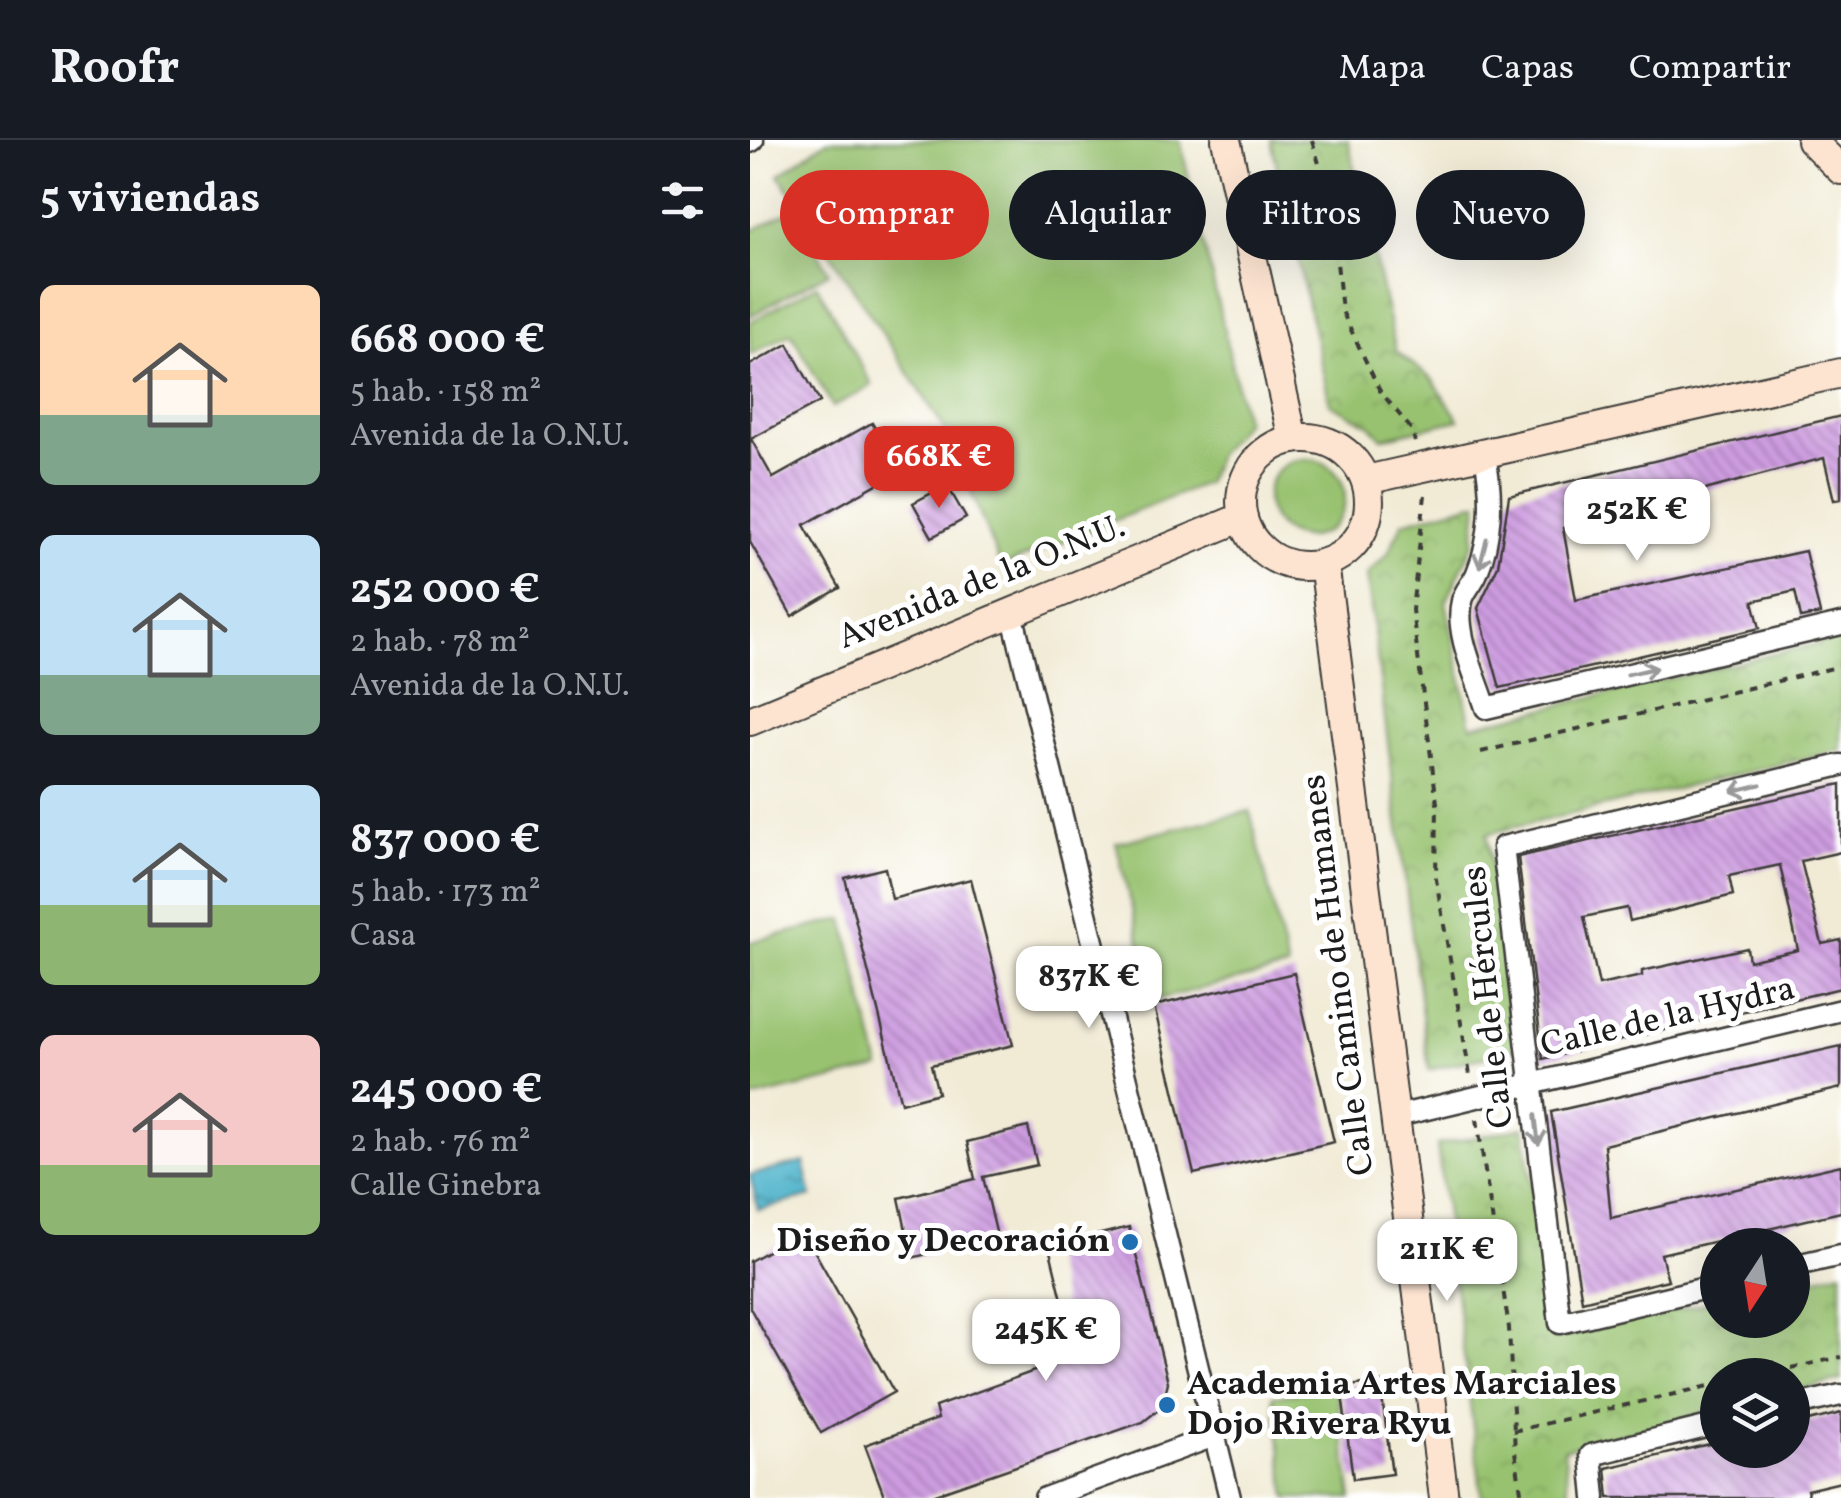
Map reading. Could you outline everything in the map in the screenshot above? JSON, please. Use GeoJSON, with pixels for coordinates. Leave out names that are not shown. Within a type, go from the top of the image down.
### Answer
{"type":"FeatureCollection","features":[{"type":"Feature","properties":{"kind":"street"},"geometry":{"type":"LineString","coordinates":[[1226,140],[1293,439]]}},
{"type":"Feature","properties":{"kind":"street"},"geometry":{"type":"LineString","coordinates":[[1811,140],[1841,170]]}},
{"type":"Feature","properties":{"kind":"street"},"geometry":{"type":"LineString","coordinates":[[1366,480],[1841,373]]}},
{"type":"Feature","properties":{"kind":"street"},"geometry":{"type":"LineString","coordinates":[[1316,438],[1337,446],[1355,460],[1366,480],[1367,521],[1357,540],[1324,563],[1307,566],[1274,558],[1250,534],[1243,518],[1241,497],[1252,468],[1274,446],[1293,439],[1316,438]]}},
{"type":"Feature","properties":{"kind":"street"},"geometry":{"type":"LineString","coordinates":[[1485,456],[1491,484],[1488,531],[1477,574],[1462,599],[1462,624],[1486,708],[1841,624]]}},
{"type":"Feature","properties":{"kind":"street","name":"Avenida de la O.N.U."},"geometry":{"type":"LineString","coordinates":[[750,721],[1243,518]]}},
{"type":"Feature","properties":{"kind":"street","name":"Calle Camino de Humanes"},"geometry":{"type":"LineString","coordinates":[[1324,563],[1392,1117],[1444,1498]]}},
{"type":"Feature","properties":{"kind":"street"},"geometry":{"type":"LineString","coordinates":[[1012,612],[1230,1498]]}},
{"type":"Feature","properties":{"kind":"street","name":"Calle de Hércules"},"geometry":{"type":"LineString","coordinates":[[1700,1288],[1560,1323],[1504,847],[1841,765]]}},
{"type":"Feature","properties":{"kind":"street","name":"Calle de la Hydra"},"geometry":{"type":"LineString","coordinates":[[1392,1117],[1841,1010]]}},
{"type":"Feature","properties":{"kind":"street"},"geometry":{"type":"LineString","coordinates":[[1810,1262],[1841,1255]]}},
{"type":"Feature","properties":{"kind":"street"},"geometry":{"type":"LineString","coordinates":[[1810,1402],[1841,1394]]}},
{"type":"Feature","properties":{"kind":"street"},"geometry":{"type":"LineString","coordinates":[[1595,1498],[1591,1455],[1700,1428]]}},
{"type":"Feature","properties":{"kind":"street"},"geometry":{"type":"LineString","coordinates":[[1044,1498],[1214,1436]]}},
{"type":"Feature","properties":{"kind":"path"},"geometry":{"type":"LineString","coordinates":[[1312,140],[1330,204],[1342,311],[1380,391],[1412,430],[1422,468],[1426,506],[1412,610],[1437,803],[1436,878],[1509,1328],[1522,1498]]}},
{"type":"Feature","properties":{"kind":"path"},"geometry":{"type":"LineString","coordinates":[[1481,752],[1841,666]]}},
{"type":"Feature","properties":{"kind":"path"},"geometry":{"type":"LineString","coordinates":[[1810,1363],[1841,1356]]}},
{"type":"Feature","properties":{"kind":"path"},"geometry":{"type":"LineString","coordinates":[[1514,1430],[1700,1388]]}},
{"type":"Feature","properties":{"kind":"green space"},"geometry":{"type":"Polygon","coordinates":[[[827,140],[1180,140],[1187,170],[1009,170],[1009,260],[1206,260],[1206,252],[1245,421],[1217,455],[1206,483],[1001,567],[949,435],[835,260],[989,260],[989,170],[786,170],[827,140]]]}},
{"type":"Feature","properties":{"kind":"green space"},"geometry":{"type":"Polygon","coordinates":[[[1271,140],[1348,140],[1355,170],[1278,170],[1271,140]]]}},
{"type":"Feature","properties":{"kind":"green space"},"geometry":{"type":"Polygon","coordinates":[[[780,216],[780,260],[822,260],[829,272],[750,316],[750,232],[780,216]]]}},
{"type":"Feature","properties":{"kind":"green space"},"geometry":{"type":"Polygon","coordinates":[[[1298,260],[1375,260],[1396,351],[1433,380],[1459,420],[1382,438],[1370,425],[1330,404],[1298,260]]]}},
{"type":"Feature","properties":{"kind":"green space"},"geometry":{"type":"Polygon","coordinates":[[[817,285],[872,385],[833,407],[791,333],[750,355],[750,322],[817,285]]]}},
{"type":"Feature","properties":{"kind":"green space"},"geometry":{"type":"Polygon","coordinates":[[[1306,459],[1334,470],[1345,498],[1334,526],[1306,537],[1278,526],[1267,498],[1278,470],[1306,459]]]}},
{"type":"Feature","properties":{"kind":"green space"},"geometry":{"type":"Polygon","coordinates":[[[1478,502],[1474,542],[1446,602],[1471,726],[1841,638],[1841,750],[1487,834],[1516,1049],[1429,1070],[1367,575],[1388,553],[1403,522],[1478,502]]]}},
{"type":"Feature","properties":{"kind":"green space"},"geometry":{"type":"Polygon","coordinates":[[[1250,811],[1288,968],[1154,1000],[1116,843],[1250,811]]]}},
{"type":"Feature","properties":{"kind":"green space"},"geometry":{"type":"Polygon","coordinates":[[[844,919],[880,1068],[750,1099],[750,942],[844,919]]]}},
{"type":"Feature","properties":{"kind":"green space"},"geometry":{"type":"Polygon","coordinates":[[[1524,1127],[1553,1339],[1700,1304],[1700,1338],[1810,1338],[1810,1279],[1841,1271],[1841,1380],[1810,1388],[1810,1358],[1700,1358],[1700,1415],[1564,1449],[1569,1498],[1482,1498],[1437,1145],[1524,1127]]]}},
{"type":"Feature","properties":{"kind":"green space"},"geometry":{"type":"Polygon","coordinates":[[[1336,1388],[1352,1498],[1287,1498],[1273,1396],[1336,1388]]]}},
{"type":"Feature","properties":{"kind":"water"},"geometry":{"type":"Polygon","coordinates":[[[804,1162],[812,1196],[758,1210],[750,1175],[804,1162]]]}},
{"type":"Feature","properties":{"kind":"building"},"geometry":{"type":"Polygon","coordinates":[[[788,344],[820,402],[751,439],[773,478],[872,423],[900,471],[804,525],[840,588],[792,616],[750,542],[750,365],[788,344]]]}},
{"type":"Feature","properties":{"kind":"building"},"geometry":{"type":"Polygon","coordinates":[[[1841,416],[1841,499],[1834,500],[1824,458],[1563,528],[1576,600],[1805,551],[1820,614],[1801,618],[1795,591],[1753,601],[1760,628],[1500,688],[1478,608],[1498,566],[1509,496],[1841,416]]]}},
{"type":"Feature","properties":{"kind":"building"},"geometry":{"type":"Polygon","coordinates":[[[947,485],[966,518],[932,537],[913,503],[947,485]]]}},
{"type":"Feature","properties":{"kind":"building"},"geometry":{"type":"Polygon","coordinates":[[[1841,784],[1841,852],[1801,861],[1822,944],[1841,940],[1841,988],[1543,1059],[1518,857],[1841,784]],[[1780,865],[1729,876],[1733,895],[1630,921],[1627,908],[1584,917],[1599,985],[1642,976],[1642,971],[1747,948],[1749,961],[1798,950],[1780,865]]]}},
{"type":"Feature","properties":{"kind":"building"},"geometry":{"type":"Polygon","coordinates":[[[885,868],[892,899],[971,879],[1013,1045],[931,1065],[938,1093],[901,1103],[845,878],[885,868]]]}},
{"type":"Feature","properties":{"kind":"building"},"geometry":{"type":"Polygon","coordinates":[[[1294,973],[1334,1142],[1194,1174],[1154,1006],[1294,973]]]}},
{"type":"Feature","properties":{"kind":"building"},"geometry":{"type":"Polygon","coordinates":[[[1841,1046],[1841,1088],[1604,1145],[1611,1218],[1841,1165],[1841,1212],[1772,1228],[1700,1228],[1700,1245],[1661,1254],[1668,1280],[1582,1301],[1551,1112],[1841,1046]]]}},
{"type":"Feature","properties":{"kind":"building"},"geometry":{"type":"Polygon","coordinates":[[[1028,1127],[1037,1165],[983,1177],[997,1236],[912,1258],[899,1198],[975,1179],[967,1142],[1028,1127]]]}},
{"type":"Feature","properties":{"kind":"building"},"geometry":{"type":"Polygon","coordinates":[[[1129,1227],[1168,1382],[1162,1407],[1143,1422],[924,1498],[885,1498],[865,1445],[938,1419],[935,1407],[1076,1356],[1049,1247],[1129,1227]]]}},
{"type":"Feature","properties":{"kind":"building"},"geometry":{"type":"Polygon","coordinates":[[[803,1231],[894,1392],[821,1433],[750,1308],[750,1261],[803,1231]]]}},
{"type":"Feature","properties":{"kind":"building"},"geometry":{"type":"Polygon","coordinates":[[[1380,1382],[1392,1474],[1353,1479],[1341,1387],[1380,1382]]]}},
{"type":"Feature","properties":{"kind":"building"},"geometry":{"type":"Polygon","coordinates":[[[1841,1413],[1841,1482],[1807,1490],[1809,1498],[1609,1498],[1606,1468],[1700,1446],[1700,1468],[1810,1468],[1810,1421],[1841,1413]]]}},
{"type":"Feature","properties":{"kind":"place","name":"Diseño y Decoración"},"geometry":{"type":"Point","coordinates":[1130,1242]}},
{"type":"Feature","properties":{"kind":"place","name":"Academia Artes Marciales Dojo Rivera Ryu"},"geometry":{"type":"Point","coordinates":[1167,1405]}}]}
